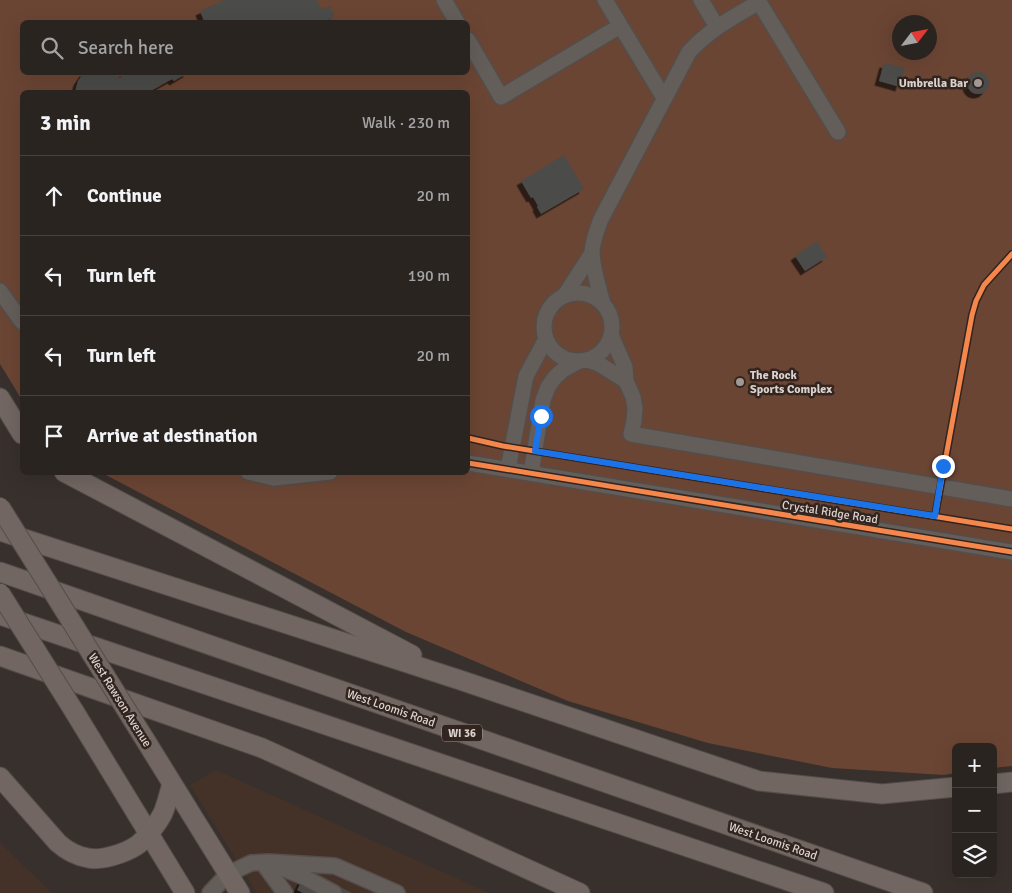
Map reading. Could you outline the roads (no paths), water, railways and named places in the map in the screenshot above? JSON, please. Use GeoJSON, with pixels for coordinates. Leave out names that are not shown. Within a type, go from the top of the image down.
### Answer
{"type":"FeatureCollection","features":[{"type":"Feature","properties":{"kind":"main road"},"geometry":{"type":"LineString","coordinates":[[0,398],[20,431]]}},
{"type":"Feature","properties":{"kind":"main road"},"geometry":{"type":"LineString","coordinates":[[70,475],[460,680]]}},
{"type":"Feature","properties":{"kind":"main road","name":"West Rawson Avenue"},"geometry":{"type":"LineString","coordinates":[[0,507],[240,893]]}},
{"type":"Feature","properties":{"kind":"main road"},"geometry":{"type":"LineString","coordinates":[[0,531],[460,680],[759,781],[882,794],[952,787]]}},
{"type":"Feature","properties":{"kind":"main road","name":"West Loomis Road"},"geometry":{"type":"LineString","coordinates":[[0,572],[923,893]]}},
{"type":"Feature","properties":{"kind":"main road"},"geometry":{"type":"LineString","coordinates":[[0,592],[185,893]]}},
{"type":"Feature","properties":{"kind":"main road"},"geometry":{"type":"LineString","coordinates":[[0,615],[824,893]]}},
{"type":"Feature","properties":{"kind":"main road"},"geometry":{"type":"LineString","coordinates":[[0,656],[262,748],[580,893]]}},
{"type":"Feature","properties":{"kind":"main road"},"geometry":{"type":"LineString","coordinates":[[0,777],[58,843],[68,852],[90,859],[102,859],[136,846],[163,814],[172,784]]}},
{"type":"Feature","properties":{"kind":"main road"},"geometry":{"type":"LineString","coordinates":[[997,784],[1012,782]]}},
{"type":"Feature","properties":{"kind":"street"},"geometry":{"type":"LineString","coordinates":[[444,0],[456,20]]}},
{"type":"Feature","properties":{"kind":"street"},"geometry":{"type":"LineString","coordinates":[[604,0],[664,98]]}},
{"type":"Feature","properties":{"kind":"street"},"geometry":{"type":"LineString","coordinates":[[701,0],[717,28]]}},
{"type":"Feature","properties":{"kind":"street"},"geometry":{"type":"LineString","coordinates":[[838,132],[763,1],[717,28],[699,41],[689,52],[601,219],[592,253],[603,304],[609,313],[612,335],[625,367],[626,381],[633,396],[635,408],[632,434],[1012,499]]}},
{"type":"Feature","properties":{"kind":"street"},"geometry":{"type":"LineString","coordinates":[[470,43],[501,97],[620,26]]}},
{"type":"Feature","properties":{"kind":"street"},"geometry":{"type":"LineString","coordinates":[[565,295],[592,253]]}},
{"type":"Feature","properties":{"kind":"street"},"geometry":{"type":"LineString","coordinates":[[0,291],[20,319]]}},
{"type":"Feature","properties":{"kind":"street"},"geometry":{"type":"LineString","coordinates":[[603,304],[586,294],[575,293],[565,295],[549,309],[545,318],[544,329],[546,339],[551,348],[568,360],[599,364],[626,381]]}},
{"type":"Feature","properties":{"kind":"street"},"geometry":{"type":"LineString","coordinates":[[531,473],[543,400],[548,388],[555,377],[563,370],[598,355],[612,335]]}},
{"type":"Feature","properties":{"kind":"street"},"geometry":{"type":"LineString","coordinates":[[508,469],[526,376],[546,339]]}},
{"type":"Feature","properties":{"kind":"street","name":"Crystal Ridge Road"},"geometry":{"type":"LineString","coordinates":[[470,463],[1012,552]]}},
{"type":"Feature","properties":{"kind":"street"},"geometry":{"type":"LineString","coordinates":[[261,475],[274,478],[302,475]]}},
{"type":"Feature","properties":{"kind":"street"},"geometry":{"type":"LineString","coordinates":[[210,893],[228,874],[251,863],[335,866],[397,893]]}},
{"type":"Feature","properties":{"kind":"street"},"geometry":{"type":"LineString","coordinates":[[266,863],[285,893]]}},
{"type":"Feature","properties":{"kind":"street"},"geometry":{"type":"LineString","coordinates":[[266,863],[304,876],[334,893]]}},
{"type":"Feature","properties":{"kind":"place","name":"Umbrella Bar"},"geometry":{"type":"Point","coordinates":[978,83]}},
{"type":"Feature","properties":{"kind":"place","name":"The Rock Sports Complex"},"geometry":{"type":"Point","coordinates":[740,382]}}]}
